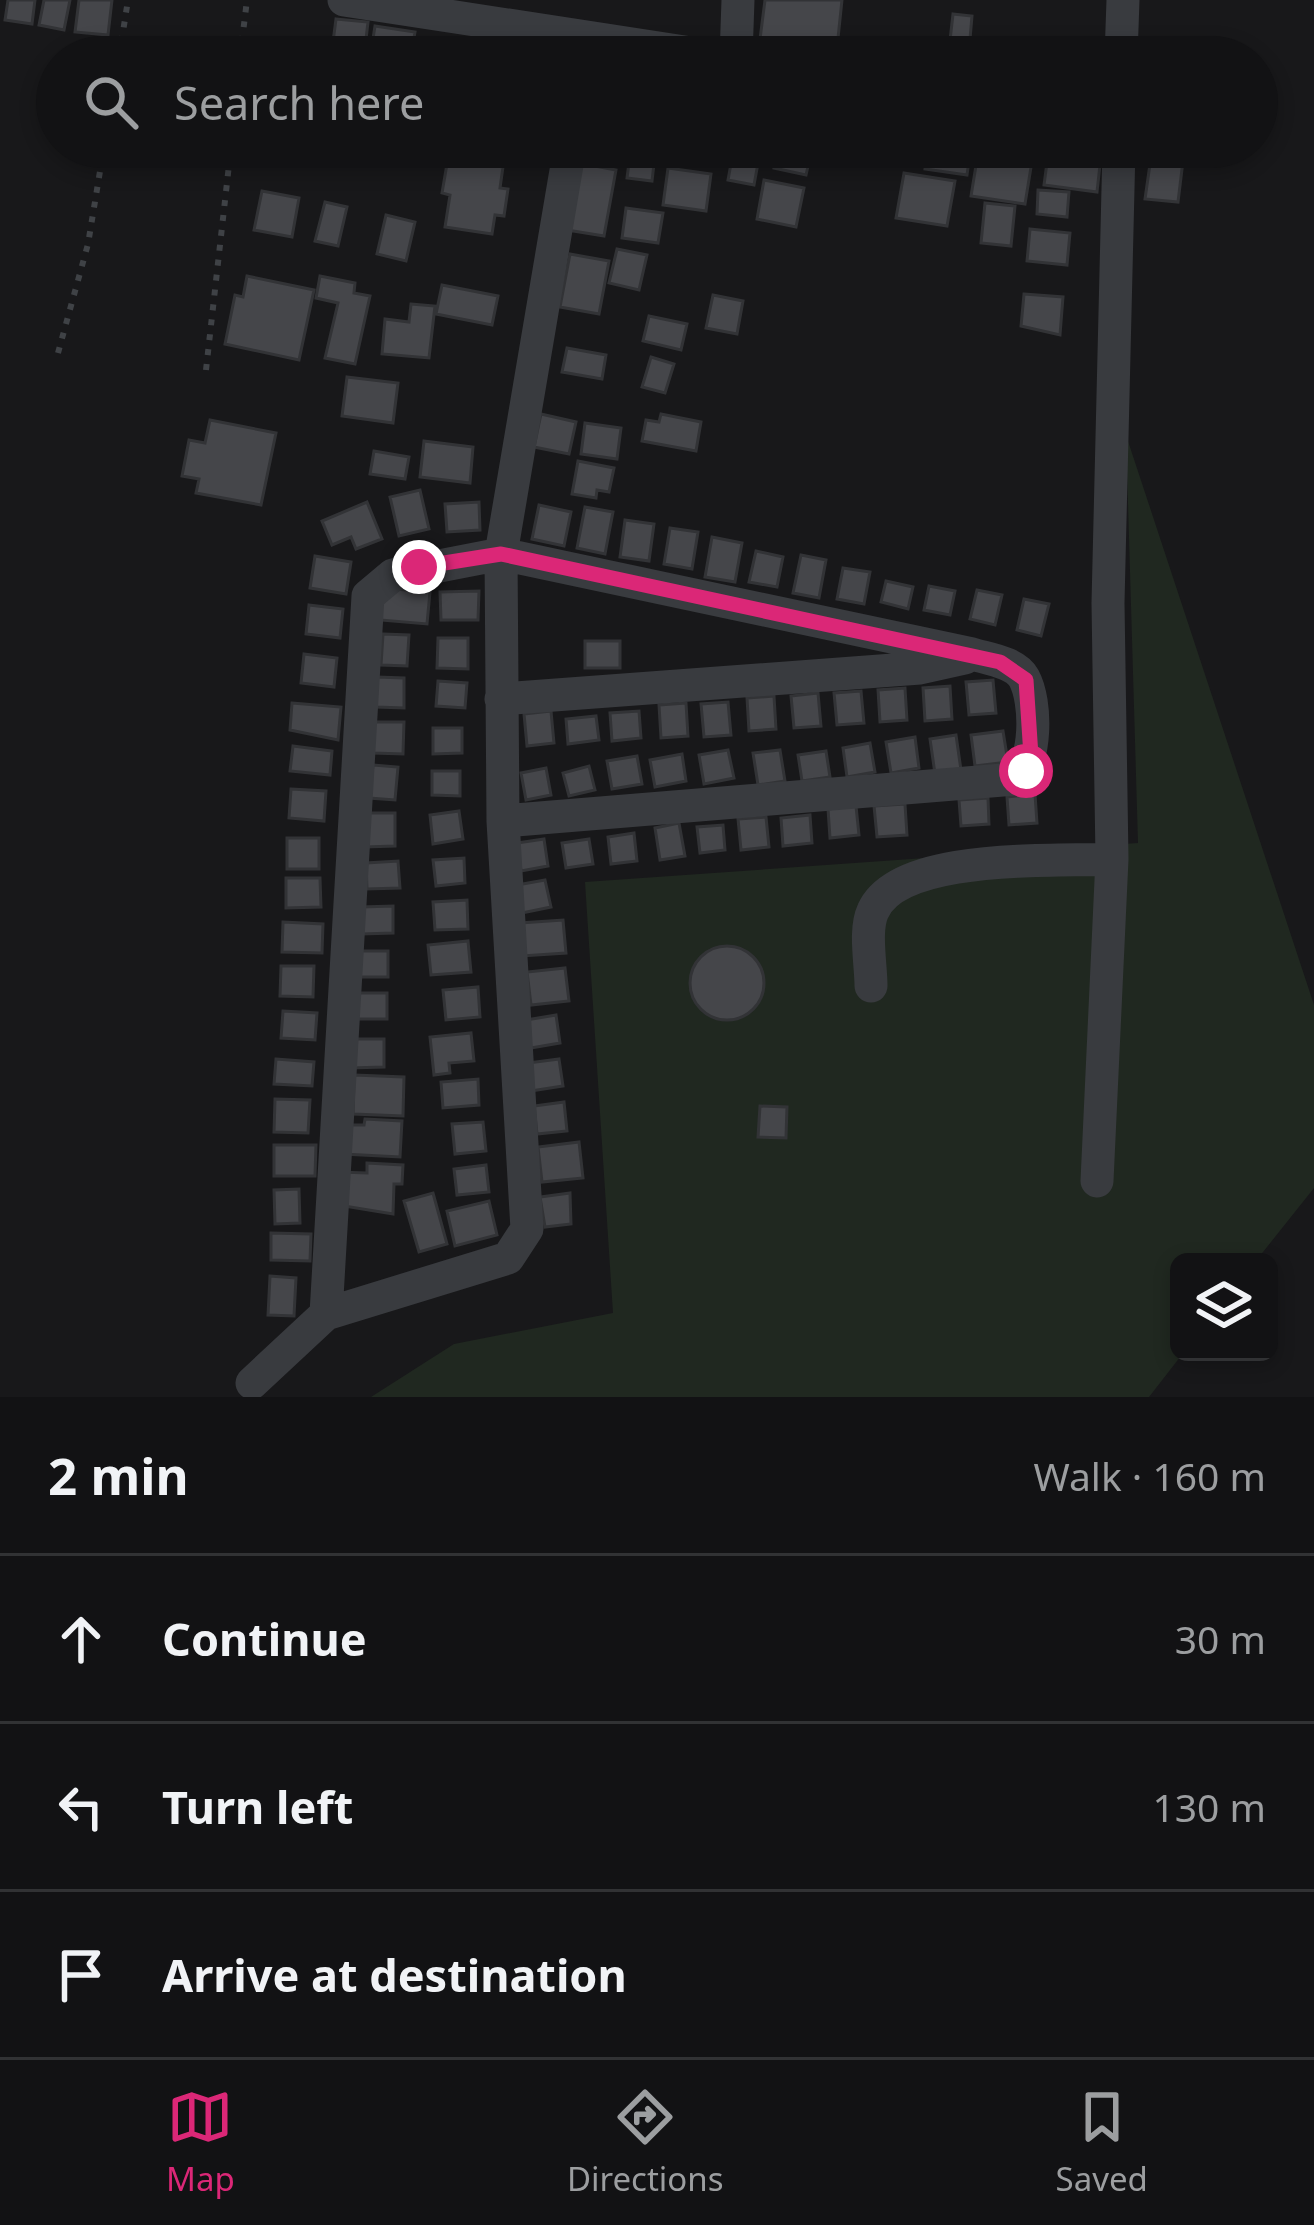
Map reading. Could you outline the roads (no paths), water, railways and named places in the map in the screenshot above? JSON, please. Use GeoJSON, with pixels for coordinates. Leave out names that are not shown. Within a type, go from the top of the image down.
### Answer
{"type":"FeatureCollection","features":[{"type":"Feature","properties":{"kind":"street"},"geometry":{"type":"LineString","coordinates":[[344,0],[526,36]]}},
{"type":"Feature","properties":{"kind":"street"},"geometry":{"type":"LineString","coordinates":[[737,36],[738,0]]}},
{"type":"Feature","properties":{"kind":"street"},"geometry":{"type":"LineString","coordinates":[[1122,36],[1123,0]]}},
{"type":"Feature","properties":{"kind":"street"},"geometry":{"type":"LineString","coordinates":[[252,1383],[326,1315],[508,1258],[527,1229],[503,821],[501,554],[566,168]]}},
{"type":"Feature","properties":{"kind":"street"},"geometry":{"type":"LineString","coordinates":[[1097,1181],[1112,859],[1108,603],[1118,168]]}},
{"type":"Feature","properties":{"kind":"street"},"geometry":{"type":"LineString","coordinates":[[326,1315],[368,596],[393,575],[501,554],[972,654],[1015,669],[1026,680],[1031,756],[1026,771],[1015,779],[503,821]]}},
{"type":"Feature","properties":{"kind":"street"},"geometry":{"type":"LineString","coordinates":[[501,699],[920,668],[972,654]]}},
{"type":"Feature","properties":{"kind":"street"},"geometry":{"type":"LineString","coordinates":[[871,986],[870,916],[882,896],[901,881],[932,870],[1112,859]]}}]}
